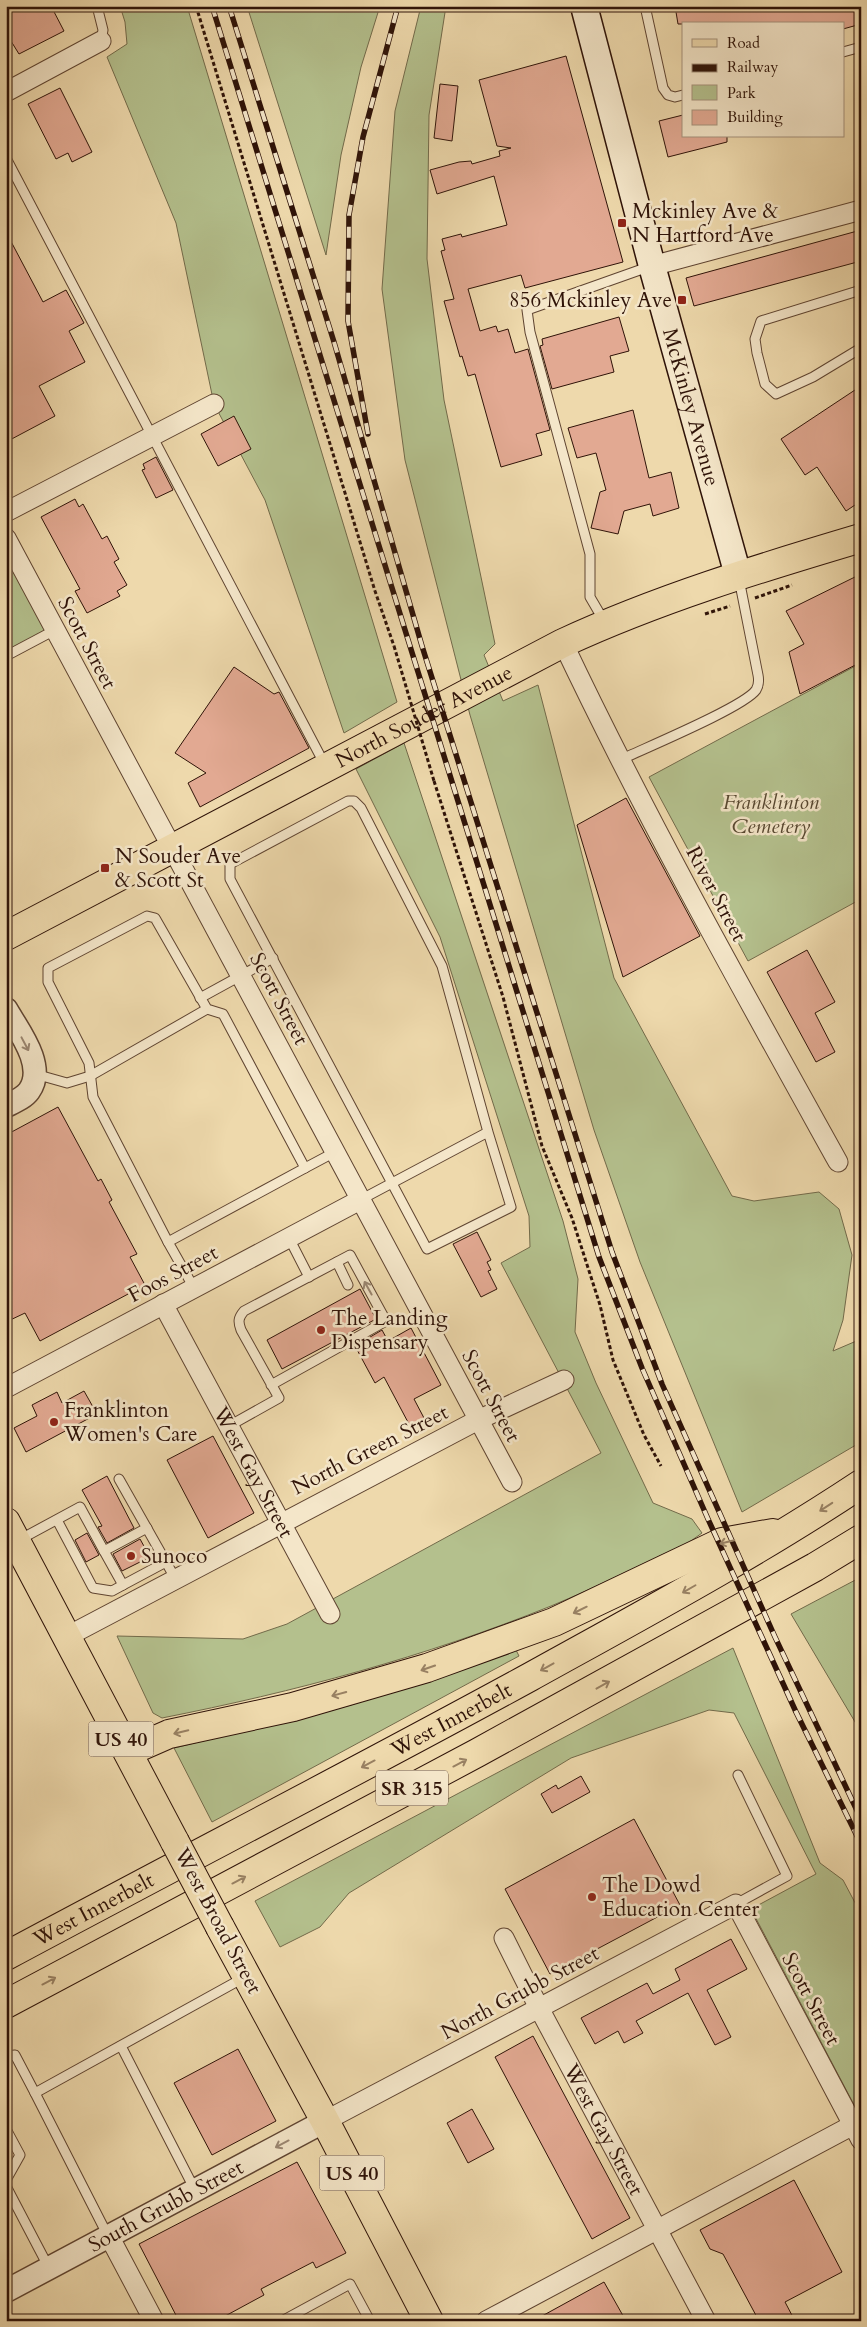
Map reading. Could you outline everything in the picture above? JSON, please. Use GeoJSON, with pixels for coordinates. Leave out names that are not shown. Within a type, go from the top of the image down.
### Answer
{"type":"FeatureCollection","features":[{"type":"Feature","properties":{"kind":"main road","name":"McKinley Avenue"},"geometry":{"type":"LineString","coordinates":[[584,6],[652,266],[738,575]]}},
{"type":"Feature","properties":{"kind":"main road","name":"North Souder Avenue"},"geometry":{"type":"LineString","coordinates":[[6,936],[562,643],[606,624],[738,575],[861,538]]}},
{"type":"Feature","properties":{"kind":"main road","name":"West Innerbelt"},"geometry":{"type":"LineString","coordinates":[[6,1956],[665,1603],[792,1530],[861,1484]]}},
{"type":"Feature","properties":{"kind":"main road"},"geometry":{"type":"LineString","coordinates":[[128,1752],[170,1734],[293,1707],[427,1668],[554,1622],[722,1542],[792,1530]]}},
{"type":"Feature","properties":{"kind":"main road","name":"West Broad Street"},"geometry":{"type":"LineString","coordinates":[[12,1532],[220,1927],[325,2121],[429,2321]]}},
{"type":"Feature","properties":{"kind":"main road","name":"West Innerbelt"},"geometry":{"type":"LineString","coordinates":[[6,2004],[512,1734],[815,1568],[861,1539]]}},
{"type":"Feature","properties":{"kind":"street"},"geometry":{"type":"LineString","coordinates":[[6,92],[101,41]]}},
{"type":"Feature","properties":{"kind":"street"},"geometry":{"type":"LineString","coordinates":[[652,266],[861,210]]}},
{"type":"Feature","properties":{"kind":"street"},"geometry":{"type":"LineString","coordinates":[[6,512],[214,404]]}},
{"type":"Feature","properties":{"kind":"street","name":"Scott Street"},"geometry":{"type":"LineString","coordinates":[[6,538],[512,1482]]}},
{"type":"Feature","properties":{"kind":"street","name":"River Street"},"geometry":{"type":"LineString","coordinates":[[562,643],[620,760],[732,970],[838,1162]]}},
{"type":"Feature","properties":{"kind":"street"},"geometry":{"type":"LineString","coordinates":[[6,1009],[31,1055],[34,1077],[29,1092],[6,1106]]}},
{"type":"Feature","properties":{"kind":"street","name":"Foos Street"},"geometry":{"type":"LineString","coordinates":[[6,1388],[360,1200]]}},
{"type":"Feature","properties":{"kind":"street","name":"West Gay Street"},"geometry":{"type":"LineString","coordinates":[[163,1304],[330,1614]]}},
{"type":"Feature","properties":{"kind":"street","name":"North Green Street"},"geometry":{"type":"LineString","coordinates":[[68,1636],[121,1608],[171,1570],[281,1522],[478,1420],[564,1380]]}},
{"type":"Feature","properties":{"kind":"street","name":"Scott Street"},"geometry":{"type":"LineString","coordinates":[[736,1904],[857,2133]]}},
{"type":"Feature","properties":{"kind":"street","name":"North Grubb Street"},"geometry":{"type":"LineString","coordinates":[[325,2121],[736,1904]]}},
{"type":"Feature","properties":{"kind":"street","name":"West Gay Street"},"geometry":{"type":"LineString","coordinates":[[504,1938],[539,2008],[706,2321]]}},
{"type":"Feature","properties":{"kind":"street","name":"South Grubb Street"},"geometry":{"type":"LineString","coordinates":[[6,2291],[325,2121]]}},
{"type":"Feature","properties":{"kind":"street"},"geometry":{"type":"LineString","coordinates":[[486,2321],[658,2229],[857,2133]]}},
{"type":"Feature","properties":{"kind":"street"},"geometry":{"type":"LineString","coordinates":[[109,2236],[154,2321]]}},
{"type":"Feature","properties":{"kind":"lane"},"geometry":{"type":"LineString","coordinates":[[96,6],[103,30],[101,41]]}},
{"type":"Feature","properties":{"kind":"lane"},"geometry":{"type":"LineString","coordinates":[[645,6],[663,88],[668,95],[675,97],[682,95]]}},
{"type":"Feature","properties":{"kind":"lane"},"geometry":{"type":"LineString","coordinates":[[844,52],[861,47]]}},
{"type":"Feature","properties":{"kind":"lane"},"geometry":{"type":"LineString","coordinates":[[6,158],[326,767]]}},
{"type":"Feature","properties":{"kind":"lane"},"geometry":{"type":"LineString","coordinates":[[606,624],[590,596],[590,554],[530,332],[527,310],[652,266]]}},
{"type":"Feature","properties":{"kind":"lane"},"geometry":{"type":"LineString","coordinates":[[861,290],[761,321],[755,339],[765,384],[776,394],[812,377],[861,348]]}},
{"type":"Feature","properties":{"kind":"lane"},"geometry":{"type":"LineString","coordinates":[[620,760],[738,704],[756,690],[759,684],[758,675],[738,575]]}},
{"type":"Feature","properties":{"kind":"lane"},"geometry":{"type":"LineString","coordinates":[[6,656],[55,630]]}},
{"type":"Feature","properties":{"kind":"lane"},"geometry":{"type":"LineString","coordinates":[[348,801],[354,801],[361,808],[442,966],[488,1132],[511,1207],[427,1249],[230,879],[230,864],[348,801]]}},
{"type":"Feature","properties":{"kind":"lane"},"geometry":{"type":"LineString","coordinates":[[194,1288],[93,1097],[89,1063],[48,982],[48,968],[147,916],[155,918],[207,1009],[223,1014],[306,1168]]}},
{"type":"Feature","properties":{"kind":"lane"},"geometry":{"type":"LineString","coordinates":[[200,998],[273,958]]}},
{"type":"Feature","properties":{"kind":"lane"},"geometry":{"type":"LineString","coordinates":[[34,1077],[68,1083],[90,1076],[207,1009]]}},
{"type":"Feature","properties":{"kind":"lane"},"geometry":{"type":"LineString","coordinates":[[360,1200],[488,1132]]}},
{"type":"Feature","properties":{"kind":"lane"},"geometry":{"type":"LineString","coordinates":[[168,1242],[335,1152]]}},
{"type":"Feature","properties":{"kind":"lane"},"geometry":{"type":"LineString","coordinates":[[289,1238],[309,1277]]}},
{"type":"Feature","properties":{"kind":"lane"},"geometry":{"type":"LineString","coordinates":[[229,1426],[278,1398],[241,1330],[238,1322],[240,1315],[244,1311],[350,1255],[386,1321],[271,1385]]}},
{"type":"Feature","properties":{"kind":"lane"},"geometry":{"type":"LineString","coordinates":[[337,1262],[348,1285]]}},
{"type":"Feature","properties":{"kind":"lane"},"geometry":{"type":"LineString","coordinates":[[57,1520],[93,1588],[112,1590],[171,1570],[119,1479]]}},
{"type":"Feature","properties":{"kind":"lane"},"geometry":{"type":"LineString","coordinates":[[12,1532],[57,1520],[80,1507],[123,1585]]}},
{"type":"Feature","properties":{"kind":"lane"},"geometry":{"type":"LineString","coordinates":[[104,1551],[147,1528]]}},
{"type":"Feature","properties":{"kind":"lane"},"geometry":{"type":"LineString","coordinates":[[112,1590],[121,1608]]}},
{"type":"Feature","properties":{"kind":"lane"},"geometry":{"type":"LineString","coordinates":[[736,1904],[787,1876],[738,1775]]}},
{"type":"Feature","properties":{"kind":"lane"},"geometry":{"type":"LineString","coordinates":[[35,2093],[247,1976]]}},
{"type":"Feature","properties":{"kind":"lane"},"geometry":{"type":"LineString","coordinates":[[121,2046],[195,2190]]}},
{"type":"Feature","properties":{"kind":"lane"},"geometry":{"type":"LineString","coordinates":[[6,2056],[15,2055],[109,2236]]}},
{"type":"Feature","properties":{"kind":"lane"},"geometry":{"type":"LineString","coordinates":[[6,2129],[20,2155],[6,2180]]}},
{"type":"Feature","properties":{"kind":"lane"},"geometry":{"type":"LineString","coordinates":[[6,2186],[49,2268]]}},
{"type":"Feature","properties":{"kind":"lane"},"geometry":{"type":"LineString","coordinates":[[282,2321],[350,2284],[370,2321]]}},
{"type":"Feature","properties":{"kind":"path"},"geometry":{"type":"LineString","coordinates":[[196,6],[369,572],[394,646],[434,781],[503,996],[542,1146],[572,1218],[600,1306],[613,1360],[644,1435],[661,1466]]}},
{"type":"Feature","properties":{"kind":"path"},"geometry":{"type":"LineString","coordinates":[[696,616],[798,583]]}},
{"type":"Feature","properties":{"kind":"path"},"geometry":{"type":"LineString","coordinates":[[418,737],[427,733]]}},
{"type":"Feature","properties":{"kind":"green space"},"geometry":{"type":"Polygon","coordinates":[[[120,6],[187,6],[397,702],[344,733],[265,500],[214,404],[176,223],[107,57],[127,44],[125,22],[120,6]]]}},
{"type":"Feature","properties":{"kind":"green space"},"geometry":{"type":"Polygon","coordinates":[[[247,6],[380,6],[361,67],[341,155],[326,255],[247,6]]]}},
{"type":"Feature","properties":{"kind":"green space"},"geometry":{"type":"Polygon","coordinates":[[[421,6],[446,6],[429,115],[427,259],[444,400],[495,644],[484,655],[503,701],[538,685],[614,978],[732,1196],[754,1201],[819,1192],[839,1209],[852,1255],[843,1320],[833,1351],[861,1339],[861,1442],[742,1512],[640,1262],[594,1130],[470,715],[405,460],[382,289],[395,111],[421,6]]]}},
{"type":"Feature","properties":{"kind":"green space"},"geometry":{"type":"Polygon","coordinates":[[[6,538],[55,630],[6,656],[6,538]]]}},
{"type":"Feature","properties":{"kind":"green space","name":"Franklinton Cemetery"},"geometry":{"type":"Polygon","coordinates":[[[861,663],[861,899],[748,961],[649,777],[861,663]]]}},
{"type":"Feature","properties":{"kind":"green space"},"geometry":{"type":"Polygon","coordinates":[[[404,743],[563,1221],[578,1279],[575,1332],[596,1383],[653,1503],[692,1519],[702,1533],[688,1543],[568,1599],[456,1641],[310,1685],[162,1718],[153,1713],[117,1636],[243,1639],[287,1624],[601,1453],[501,1263],[530,1247],[529,1216],[440,937],[356,769],[404,743]]]}},
{"type":"Feature","properties":{"kind":"green space"},"geometry":{"type":"Polygon","coordinates":[[[861,1577],[861,1732],[791,1614],[861,1577]]]}},
{"type":"Feature","properties":{"kind":"green space"},"geometry":{"type":"Polygon","coordinates":[[[514,1646],[519,1656],[212,1822],[174,1748],[351,1705],[514,1646]]]}},
{"type":"Feature","properties":{"kind":"green space"},"geometry":{"type":"Polygon","coordinates":[[[733,1648],[820,1863],[843,1880],[861,1914],[861,2118],[751,1909],[816,1874],[734,1713],[709,1710],[571,1758],[349,1893],[320,1927],[280,1947],[255,1901],[733,1648]]]}},
{"type":"Feature","properties":{"kind":"building"},"geometry":{"type":"Polygon","coordinates":[[[6,6],[51,6],[64,31],[19,54],[6,33],[6,6]]]}},
{"type":"Feature","properties":{"kind":"building"},"geometry":{"type":"Polygon","coordinates":[[[675,6],[861,6],[861,24],[844,29],[844,22],[682,22],[682,24],[678,24],[675,6]]]}},
{"type":"Feature","properties":{"kind":"building"},"geometry":{"type":"Polygon","coordinates":[[[566,56],[623,262],[525,288],[521,275],[468,289],[480,331],[496,326],[498,332],[508,329],[515,353],[528,349],[550,430],[536,434],[542,455],[501,467],[475,374],[468,376],[462,356],[460,357],[444,301],[454,299],[441,251],[445,250],[442,239],[461,234],[462,237],[507,225],[494,176],[437,194],[430,170],[459,162],[471,161],[472,164],[500,156],[499,151],[511,148],[497,146],[479,80],[566,56]]]}},
{"type":"Feature","properties":{"kind":"building"},"geometry":{"type":"Polygon","coordinates":[[[440,84],[458,86],[452,141],[434,138],[440,84]]]}},
{"type":"Feature","properties":{"kind":"building"},"geometry":{"type":"Polygon","coordinates":[[[60,88],[92,152],[72,162],[68,153],[56,159],[28,104],[60,88]]]}},
{"type":"Feature","properties":{"kind":"building"},"geometry":{"type":"Polygon","coordinates":[[[682,115],[682,138],[727,138],[727,142],[668,157],[659,121],[682,115]]]}},
{"type":"Feature","properties":{"kind":"building"},"geometry":{"type":"Polygon","coordinates":[[[861,230],[861,261],[694,306],[686,278],[861,230]]]}},
{"type":"Feature","properties":{"kind":"building"},"geometry":{"type":"Polygon","coordinates":[[[6,232],[43,302],[66,290],[84,323],[69,331],[85,362],[39,386],[55,416],[6,442],[6,232]]]}},
{"type":"Feature","properties":{"kind":"building"},"geometry":{"type":"Polygon","coordinates":[[[619,317],[629,351],[610,356],[614,372],[552,389],[540,346],[543,345],[542,339],[619,317]]]}},
{"type":"Feature","properties":{"kind":"building"},"geometry":{"type":"Polygon","coordinates":[[[861,386],[861,501],[846,511],[817,467],[805,475],[781,439],[861,386]]]}},
{"type":"Feature","properties":{"kind":"building"},"geometry":{"type":"Polygon","coordinates":[[[633,410],[649,478],[671,472],[679,508],[653,516],[650,504],[624,511],[618,534],[591,528],[600,492],[606,490],[596,453],[577,458],[568,428],[633,410]]]}},
{"type":"Feature","properties":{"kind":"building"},"geometry":{"type":"Polygon","coordinates":[[[234,416],[251,449],[218,466],[201,434],[234,416]]]}},
{"type":"Feature","properties":{"kind":"building"},"geometry":{"type":"Polygon","coordinates":[[[156,457],[173,490],[156,498],[142,470],[145,469],[143,464],[156,457]]]}},
{"type":"Feature","properties":{"kind":"building"},"geometry":{"type":"Polygon","coordinates":[[[75,499],[79,507],[83,504],[102,539],[107,536],[119,559],[114,562],[127,585],[117,591],[120,596],[87,613],[75,591],[80,589],[41,517],[75,499]]]}},
{"type":"Feature","properties":{"kind":"building"},"geometry":{"type":"Polygon","coordinates":[[[861,574],[861,662],[800,694],[789,652],[804,644],[786,611],[861,574]]]}},
{"type":"Feature","properties":{"kind":"building"},"geometry":{"type":"Polygon","coordinates":[[[234,667],[274,694],[279,692],[309,748],[200,807],[188,783],[206,773],[175,753],[234,667]]]}},
{"type":"Feature","properties":{"kind":"building"},"geometry":{"type":"Polygon","coordinates":[[[626,798],[700,936],[623,977],[577,825],[626,798]]]}},
{"type":"Feature","properties":{"kind":"building"},"geometry":{"type":"Polygon","coordinates":[[[807,950],[835,1002],[815,1013],[835,1052],[816,1062],[767,972],[807,950]]]}},
{"type":"Feature","properties":{"kind":"building"},"geometry":{"type":"Polygon","coordinates":[[[58,1107],[98,1181],[101,1179],[112,1200],[109,1202],[137,1254],[130,1257],[145,1285],[40,1341],[25,1313],[6,1322],[6,1135],[58,1107]]]}},
{"type":"Feature","properties":{"kind":"building"},"geometry":{"type":"Polygon","coordinates":[[[477,1232],[491,1260],[487,1262],[491,1270],[488,1271],[497,1289],[481,1297],[453,1244],[477,1232]]]}},
{"type":"Feature","properties":{"kind":"building","name":"The Landing Dispensary"},"geometry":{"type":"Polygon","coordinates":[[[360,1289],[376,1319],[282,1369],[267,1340],[360,1289]]]}},
{"type":"Feature","properties":{"kind":"building"},"geometry":{"type":"Polygon","coordinates":[[[411,1328],[441,1385],[414,1399],[424,1418],[410,1426],[384,1377],[375,1383],[355,1346],[382,1330],[388,1341],[411,1328]]]}},
{"type":"Feature","properties":{"kind":"building","name":"Franklinton Women's Care"},"geometry":{"type":"Polygon","coordinates":[[[84,1391],[97,1414],[26,1452],[14,1428],[37,1416],[32,1405],[57,1392],[62,1403],[84,1391]]]}},
{"type":"Feature","properties":{"kind":"building"},"geometry":{"type":"Polygon","coordinates":[[[213,1436],[254,1513],[208,1538],[167,1460],[213,1436]]]}},
{"type":"Feature","properties":{"kind":"building"},"geometry":{"type":"Polygon","coordinates":[[[107,1476],[134,1528],[107,1543],[98,1527],[102,1526],[82,1490],[107,1476]]]}},
{"type":"Feature","properties":{"kind":"building"},"geometry":{"type":"Polygon","coordinates":[[[87,1533],[99,1555],[86,1562],[75,1540],[87,1533]]]}},
{"type":"Feature","properties":{"kind":"building","name":"Sunoco"},"geometry":{"type":"Polygon","coordinates":[[[140,1539],[150,1557],[122,1571],[113,1554],[140,1539]]]}},
{"type":"Feature","properties":{"kind":"building"},"geometry":{"type":"Polygon","coordinates":[[[581,1776],[590,1792],[552,1813],[541,1794],[556,1785],[558,1789],[581,1776]]]}},
{"type":"Feature","properties":{"kind":"building","name":"The Dowd Education Center"},"geometry":{"type":"Polygon","coordinates":[[[634,1819],[680,1905],[550,1974],[505,1889],[634,1819]]]}},
{"type":"Feature","properties":{"kind":"building"},"geometry":{"type":"Polygon","coordinates":[[[731,1939],[747,1969],[707,1990],[731,2037],[715,2045],[688,1993],[636,2021],[643,2033],[624,2043],[618,2031],[595,2044],[581,2018],[647,1983],[653,1994],[680,1980],[675,1969],[731,1939]]]}},
{"type":"Feature","properties":{"kind":"building"},"geometry":{"type":"Polygon","coordinates":[[[533,2036],[630,2218],[592,2239],[495,2057],[533,2036]]]}},
{"type":"Feature","properties":{"kind":"building"},"geometry":{"type":"Polygon","coordinates":[[[238,2049],[276,2121],[212,2155],[174,2083],[238,2049]]]}},
{"type":"Feature","properties":{"kind":"building"},"geometry":{"type":"Polygon","coordinates":[[[472,2109],[494,2149],[468,2163],[447,2123],[472,2109]]]}},
{"type":"Feature","properties":{"kind":"building"},"geometry":{"type":"Polygon","coordinates":[[[297,2162],[346,2253],[316,2268],[313,2262],[261,2289],[264,2295],[216,2321],[179,2321],[139,2244],[297,2162]]]}},
{"type":"Feature","properties":{"kind":"building"},"geometry":{"type":"Polygon","coordinates":[[[794,2180],[842,2272],[785,2302],[795,2321],[759,2321],[723,2254],[710,2249],[700,2230],[794,2180]]]}},
{"type":"Feature","properties":{"kind":"building"},"geometry":{"type":"Polygon","coordinates":[[[604,2282],[626,2321],[533,2321],[604,2282]]]}},
{"type":"Feature","properties":{"kind":"railway"},"geometry":{"type":"LineString","coordinates":[[212,6],[599,1257],[642,1368],[708,1519],[796,1712],[861,1844]]}},
{"type":"Feature","properties":{"kind":"railway"},"geometry":{"type":"LineString","coordinates":[[229,6],[334,342],[422,646],[612,1252],[662,1384],[775,1637],[861,1819]]}},
{"type":"Feature","properties":{"kind":"railway"},"geometry":{"type":"LineString","coordinates":[[368,434],[348,321],[349,215],[363,137],[398,6]]}},
{"type":"Feature","properties":{"kind":"place","name":"Mckinley Ave & N Hartford Ave"},"geometry":{"type":"Point","coordinates":[622,223]}},
{"type":"Feature","properties":{"kind":"place","name":"856 Mckinley Ave"},"geometry":{"type":"Point","coordinates":[682,300]}},
{"type":"Feature","properties":{"kind":"place","name":"N Souder Ave & Scott St"},"geometry":{"type":"Point","coordinates":[105,868]}},
{"type":"Feature","properties":{"kind":"place","name":"The Landing Dispensary"},"geometry":{"type":"Point","coordinates":[321,1330]}},
{"type":"Feature","properties":{"kind":"place","name":"Franklinton Women's Care"},"geometry":{"type":"Point","coordinates":[54,1422]}},
{"type":"Feature","properties":{"kind":"place","name":"Sunoco"},"geometry":{"type":"Point","coordinates":[131,1556]}},
{"type":"Feature","properties":{"kind":"place","name":"The Dowd Education Center"},"geometry":{"type":"Point","coordinates":[592,1897]}}]}
